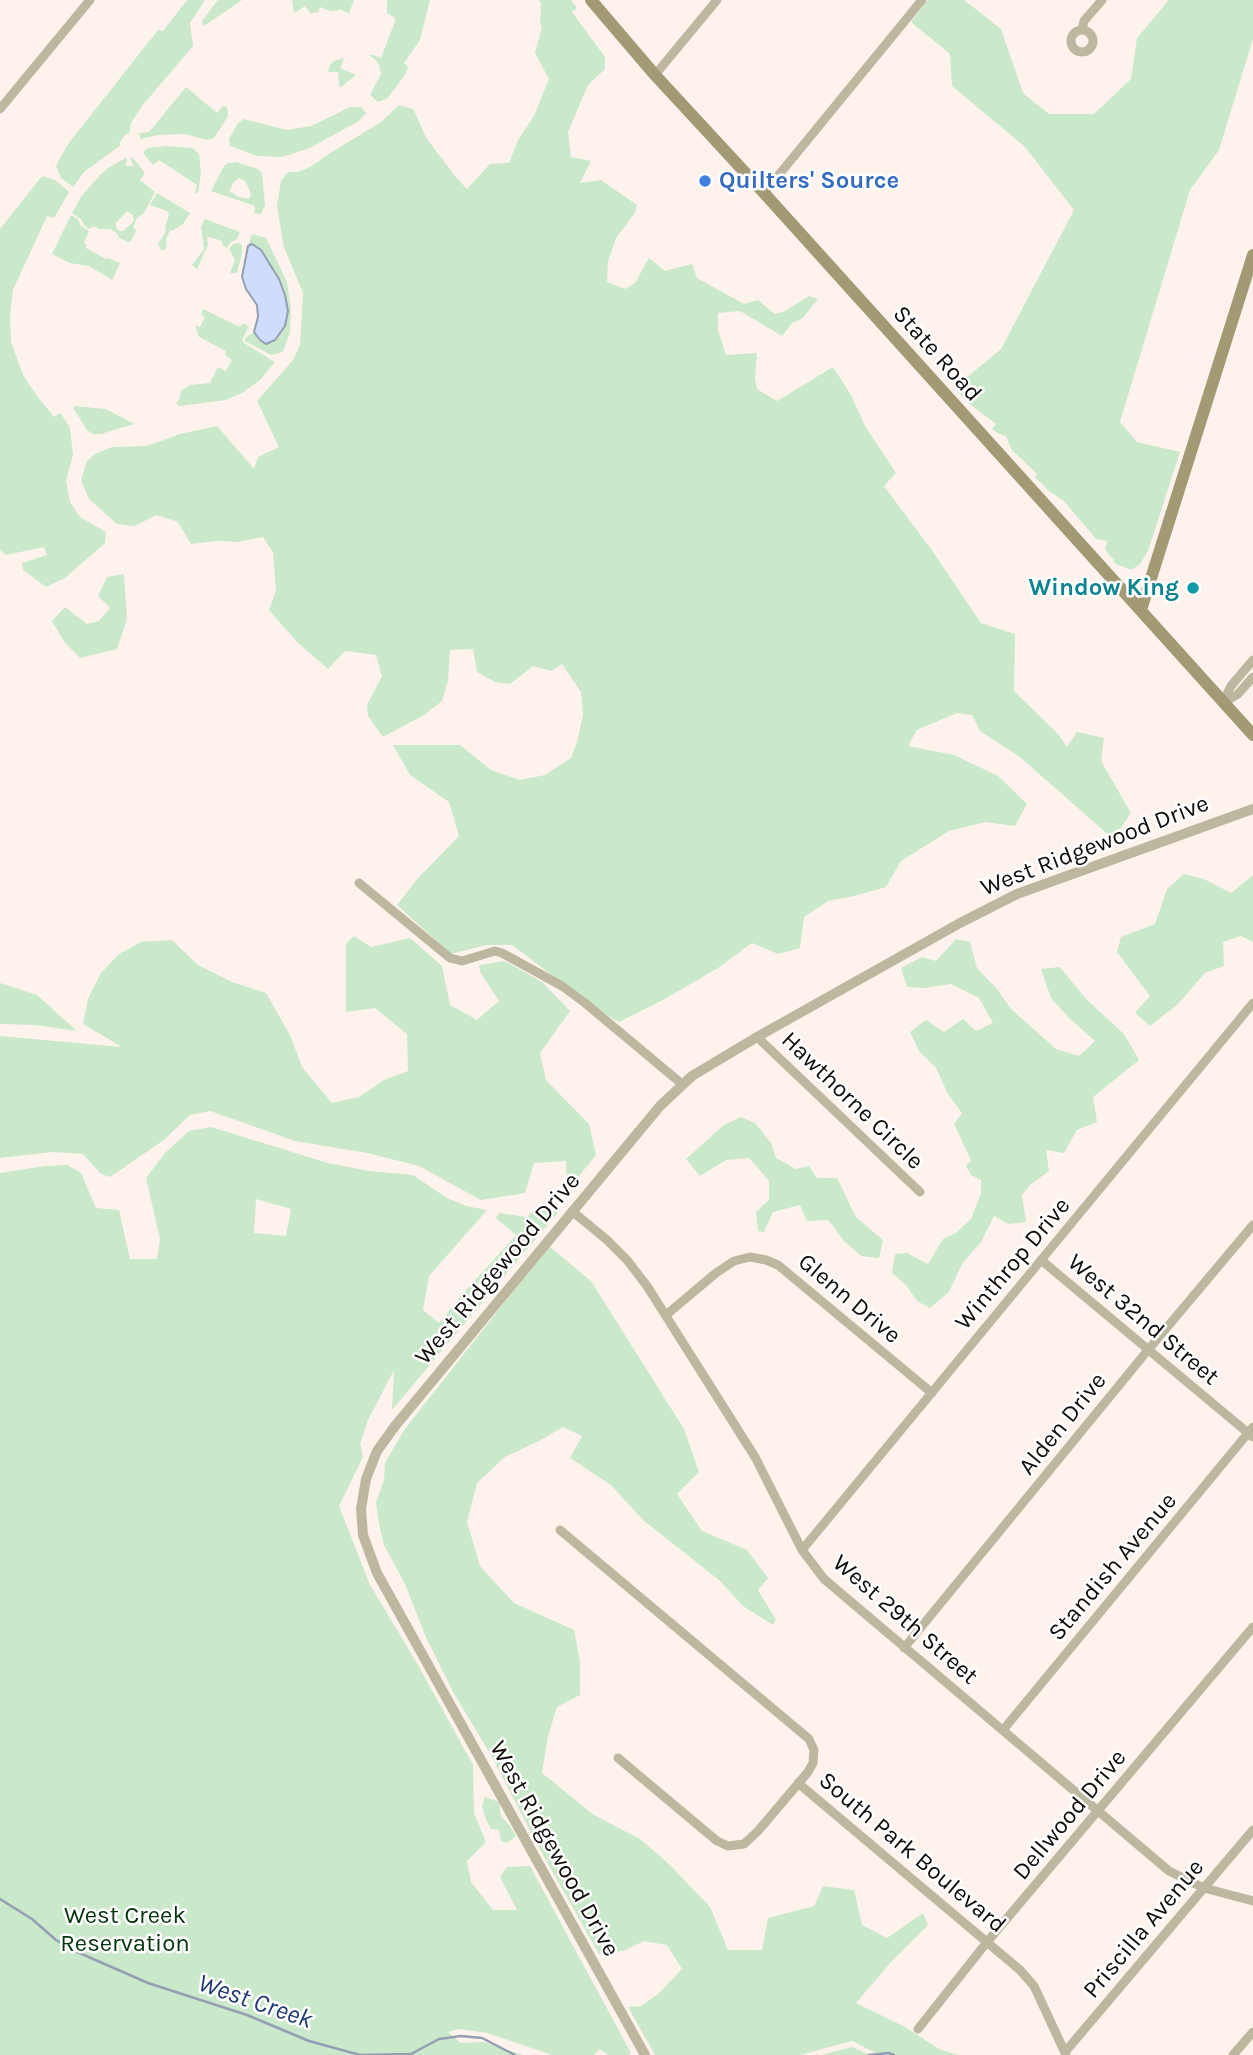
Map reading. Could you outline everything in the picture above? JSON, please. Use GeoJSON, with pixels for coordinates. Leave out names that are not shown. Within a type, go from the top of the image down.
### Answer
{"type":"FeatureCollection","features":[{"type":"Feature","properties":{"kind":"main road","name":"State Road"},"geometry":{"type":"LineString","coordinates":[[591,0],[655,75],[1253,735]]}},
{"type":"Feature","properties":{"kind":"main road"},"geometry":{"type":"LineString","coordinates":[[1141,610],[1253,255]]}},
{"type":"Feature","properties":{"kind":"street"},"geometry":{"type":"LineString","coordinates":[[0,109],[90,0]]}},
{"type":"Feature","properties":{"kind":"street"},"geometry":{"type":"LineString","coordinates":[[655,75],[717,0]]}},
{"type":"Feature","properties":{"kind":"street"},"geometry":{"type":"LineString","coordinates":[[764,193],[922,0]]}},
{"type":"Feature","properties":{"kind":"street"},"geometry":{"type":"LineString","coordinates":[[1082,30],[1084,22],[1102,0]]}},
{"type":"Feature","properties":{"kind":"street"},"geometry":{"type":"LineString","coordinates":[[1223,702],[1231,686],[1253,660]]}},
{"type":"Feature","properties":{"kind":"street"},"geometry":{"type":"LineString","coordinates":[[1223,702],[1238,694],[1253,677]]}},
{"type":"Feature","properties":{"kind":"street","name":"West Ridgewood Drive"},"geometry":{"type":"LineString","coordinates":[[645,2055],[371,1560],[361,1509],[366,1479],[377,1451],[660,1106],[703,1068],[960,922],[1017,894],[1253,809]]}},
{"type":"Feature","properties":{"kind":"street"},"geometry":{"type":"LineString","coordinates":[[359,883],[450,958],[461,961],[495,951],[562,986],[682,1084]]}},
{"type":"Feature","properties":{"kind":"street","name":"Winthrop Drive"},"geometry":{"type":"LineString","coordinates":[[802,1550],[1253,1003]]}},
{"type":"Feature","properties":{"kind":"street","name":"Hawthorne Circle"},"geometry":{"type":"LineString","coordinates":[[757,1037],[920,1192]]}},
{"type":"Feature","properties":{"kind":"street","name":"West 29th Street"},"geometry":{"type":"LineString","coordinates":[[572,1211],[607,1240],[648,1286],[755,1457],[802,1550],[824,1579],[1169,1871],[1204,1888],[1253,1901]]}},
{"type":"Feature","properties":{"kind":"street","name":"Alden Drive"},"geometry":{"type":"LineString","coordinates":[[904,1648],[1253,1226]]}},
{"type":"Feature","properties":{"kind":"street","name":"Glenn Drive"},"geometry":{"type":"LineString","coordinates":[[666,1315],[734,1261],[750,1257],[765,1259],[778,1265],[932,1393]]}},
{"type":"Feature","properties":{"kind":"street","name":"West 32nd Street"},"geometry":{"type":"LineString","coordinates":[[1041,1260],[1251,1433]]}},
{"type":"Feature","properties":{"kind":"street","name":"Standish Avenue"},"geometry":{"type":"LineString","coordinates":[[1003,1730],[1251,1433]]}},
{"type":"Feature","properties":{"kind":"street","name":"South Park Boulevard"},"geometry":{"type":"LineString","coordinates":[[560,1530],[809,1739],[814,1749],[813,1763],[798,1783],[1020,1970],[1034,1986],[1066,2054]]}},
{"type":"Feature","properties":{"kind":"street","name":"Dellwood Drive"},"geometry":{"type":"LineString","coordinates":[[918,2029],[987,1942],[1253,1627]]}},
{"type":"Feature","properties":{"kind":"street"},"geometry":{"type":"LineString","coordinates":[[618,1758],[717,1841],[728,1846],[744,1844],[798,1783]]}},
{"type":"Feature","properties":{"kind":"street","name":"Priscilla Avenue"},"geometry":{"type":"LineString","coordinates":[[1066,2054],[1253,1830]]}},
{"type":"Feature","properties":{"kind":"street"},"geometry":{"type":"LineString","coordinates":[[1233,2055],[1253,2032]]}},
{"type":"Feature","properties":{"kind":"green space"},"geometry":{"type":"Polygon","coordinates":[[[187,0],[205,0],[190,23],[193,46],[142,106],[131,123],[129,134],[119,143],[121,145],[84,172],[73,187],[61,178],[56,166],[68,144],[158,30],[163,31],[187,0]]]}},
{"type":"Feature","properties":{"kind":"green space"},"geometry":{"type":"Polygon","coordinates":[[[218,0],[242,0],[204,26],[202,21],[218,0]]]}},
{"type":"Feature","properties":{"kind":"green space"},"geometry":{"type":"Polygon","coordinates":[[[292,0],[354,0],[349,13],[338,9],[332,12],[320,7],[318,13],[311,14],[305,6],[294,13],[292,0]]]}},
{"type":"Feature","properties":{"kind":"green space"},"geometry":{"type":"Polygon","coordinates":[[[387,0],[430,0],[420,40],[404,63],[408,67],[406,73],[388,98],[378,102],[370,95],[381,74],[379,65],[370,56],[371,54],[381,58],[395,21],[395,18],[387,13],[387,0]]]}},
{"type":"Feature","properties":{"kind":"green space"},"geometry":{"type":"Polygon","coordinates":[[[539,0],[571,0],[577,8],[572,12],[605,57],[605,69],[588,85],[568,132],[571,157],[591,161],[580,183],[601,180],[637,205],[635,213],[616,238],[608,261],[607,282],[625,289],[635,283],[649,258],[665,271],[692,264],[697,278],[744,304],[758,300],[775,314],[809,296],[818,299],[803,318],[792,323],[782,336],[740,311],[718,313],[718,330],[726,355],[757,353],[757,389],[777,401],[833,367],[851,395],[865,426],[896,473],[884,486],[981,623],[1015,634],[1014,691],[1058,734],[1067,747],[1077,732],[1104,738],[1101,761],[1131,813],[1113,839],[1020,757],[980,731],[972,715],[957,713],[917,730],[908,746],[954,755],[998,776],[1027,804],[1015,826],[985,822],[949,831],[901,861],[886,887],[828,901],[804,917],[800,948],[778,954],[752,943],[718,968],[619,1022],[596,1009],[512,945],[486,945],[451,954],[397,905],[419,877],[459,836],[449,802],[410,775],[393,745],[460,745],[491,770],[520,780],[545,775],[571,758],[583,715],[581,692],[562,664],[551,671],[533,666],[510,684],[495,682],[477,672],[473,649],[450,650],[448,681],[442,701],[424,715],[383,737],[368,716],[367,705],[382,676],[376,655],[345,651],[328,669],[298,643],[269,610],[276,591],[273,552],[263,537],[237,542],[191,544],[178,522],[156,515],[135,526],[117,524],[89,499],[81,480],[87,461],[95,454],[112,447],[147,446],[180,434],[217,426],[254,469],[258,457],[279,447],[257,401],[293,360],[300,345],[303,293],[284,247],[277,206],[281,181],[288,172],[298,172],[312,166],[381,122],[399,105],[413,109],[427,139],[467,189],[490,164],[509,163],[518,140],[534,116],[549,79],[535,53],[542,27],[539,0]]]}},
{"type":"Feature","properties":{"kind":"green space"},"geometry":{"type":"Polygon","coordinates":[[[928,0],[964,0],[1001,29],[1023,93],[1049,114],[1094,114],[1131,79],[1137,38],[1169,0],[1253,0],[1253,39],[1219,150],[1190,190],[1120,422],[1137,442],[1180,452],[1148,551],[1140,564],[1131,570],[1113,561],[1105,550],[1107,541],[1096,539],[1064,501],[1035,477],[1037,474],[1011,449],[1006,436],[992,429],[996,424],[967,402],[954,388],[1001,349],[1074,210],[1025,147],[952,86],[950,54],[911,22],[928,0]]]}},
{"type":"Feature","properties":{"kind":"green space"},"geometry":{"type":"Polygon","coordinates":[[[344,58],[340,68],[356,75],[341,87],[338,72],[328,72],[334,61],[344,58]]]}},
{"type":"Feature","properties":{"kind":"green space"},"geometry":{"type":"Polygon","coordinates":[[[186,87],[217,113],[223,106],[227,107],[228,116],[214,138],[207,140],[185,134],[141,139],[139,133],[149,132],[186,87]]]}},
{"type":"Feature","properties":{"kind":"green space"},"geometry":{"type":"Polygon","coordinates":[[[350,107],[361,107],[366,113],[359,121],[310,148],[282,157],[257,156],[230,146],[229,139],[238,123],[244,119],[287,130],[311,126],[350,107]]]}},
{"type":"Feature","properties":{"kind":"green space"},"geometry":{"type":"Polygon","coordinates":[[[148,148],[192,148],[199,154],[201,172],[198,193],[195,193],[197,185],[159,160],[153,165],[144,154],[148,148]]]}},
{"type":"Feature","properties":{"kind":"green space"},"geometry":{"type":"Polygon","coordinates":[[[127,157],[126,166],[133,166],[130,157],[134,159],[145,173],[140,180],[155,192],[144,213],[137,218],[133,227],[136,231],[128,242],[110,229],[94,226],[89,229],[72,213],[81,197],[108,168],[127,157]],[[127,211],[116,223],[119,231],[123,231],[134,221],[133,215],[127,211]]]}},
{"type":"Feature","properties":{"kind":"green space"},"geometry":{"type":"Polygon","coordinates":[[[236,162],[258,169],[262,173],[265,205],[261,214],[254,213],[255,206],[211,191],[228,163],[236,162]],[[239,178],[229,191],[249,199],[251,194],[245,181],[239,178]]]}},
{"type":"Feature","properties":{"kind":"green space"},"geometry":{"type":"Polygon","coordinates":[[[42,176],[55,180],[69,192],[54,218],[47,216],[13,290],[11,342],[23,375],[37,396],[54,417],[60,413],[70,427],[73,455],[66,481],[70,502],[80,517],[106,532],[105,543],[65,578],[46,587],[23,570],[22,563],[47,555],[44,547],[6,555],[0,550],[0,229],[42,176]]]}},
{"type":"Feature","properties":{"kind":"green space"},"geometry":{"type":"Polygon","coordinates":[[[157,193],[190,213],[183,224],[170,230],[164,250],[161,250],[158,244],[166,231],[169,215],[167,211],[150,205],[157,193]]]}},
{"type":"Feature","properties":{"kind":"green space"},"geometry":{"type":"Polygon","coordinates":[[[71,215],[89,231],[84,243],[86,248],[120,263],[112,280],[89,266],[70,263],[52,254],[71,215]]]}},
{"type":"Feature","properties":{"kind":"green space"},"geometry":{"type":"Polygon","coordinates":[[[205,219],[240,232],[227,248],[222,241],[207,238],[208,245],[197,269],[192,265],[204,249],[201,227],[205,219]]]}},
{"type":"Feature","properties":{"kind":"green space"},"geometry":{"type":"Polygon","coordinates":[[[252,234],[266,238],[287,282],[291,309],[290,332],[283,352],[271,355],[245,341],[245,338],[254,332],[260,340],[285,295],[271,265],[252,244],[248,246],[252,234]]]}},
{"type":"Feature","properties":{"kind":"green space"},"geometry":{"type":"Polygon","coordinates":[[[238,243],[242,245],[242,253],[237,273],[230,273],[235,260],[229,249],[238,243]]]}},
{"type":"Feature","properties":{"kind":"green space"},"geometry":{"type":"Polygon","coordinates":[[[203,309],[240,327],[243,323],[249,326],[242,340],[244,343],[275,362],[260,380],[242,393],[226,400],[179,406],[176,403],[181,391],[190,385],[210,383],[218,367],[226,371],[232,360],[225,355],[226,351],[199,337],[195,325],[200,327],[205,317],[201,315],[203,309]]]}},
{"type":"Feature","properties":{"kind":"green space"},"geometry":{"type":"Polygon","coordinates":[[[73,408],[106,409],[134,424],[93,434],[87,430],[73,408]]]}},
{"type":"Feature","properties":{"kind":"green space"},"geometry":{"type":"Polygon","coordinates":[[[124,574],[127,619],[117,649],[80,658],[65,643],[52,621],[65,607],[87,624],[99,621],[110,608],[98,596],[107,577],[124,574]]]}},
{"type":"Feature","properties":{"kind":"green space"},"geometry":{"type":"Polygon","coordinates":[[[1184,874],[1204,879],[1231,893],[1253,875],[1253,942],[1241,936],[1223,942],[1224,966],[1205,973],[1178,1004],[1150,1026],[1135,1013],[1150,996],[1117,952],[1121,937],[1155,924],[1167,889],[1184,874]]]}},
{"type":"Feature","properties":{"kind":"green space"},"geometry":{"type":"Polygon","coordinates":[[[354,936],[371,947],[410,938],[442,966],[450,1005],[477,1020],[499,1001],[480,972],[479,965],[505,961],[542,982],[570,1011],[540,1053],[546,1080],[589,1124],[596,1155],[567,1191],[566,1161],[534,1163],[525,1193],[481,1200],[419,1166],[367,1153],[295,1141],[210,1111],[190,1115],[164,1140],[110,1177],[101,1174],[83,1154],[53,1152],[0,1158],[0,1036],[122,1047],[83,1024],[88,999],[101,973],[119,954],[141,942],[172,940],[198,965],[232,982],[266,993],[290,1035],[302,1067],[332,1103],[359,1097],[384,1080],[408,1071],[407,1034],[375,1008],[346,1012],[346,944],[354,936]]]}},
{"type":"Feature","properties":{"kind":"green space"},"geometry":{"type":"Polygon","coordinates":[[[956,939],[970,942],[977,968],[1011,1009],[1056,1049],[1079,1056],[1095,1041],[1051,998],[1041,969],[1060,967],[1086,999],[1124,1034],[1139,1060],[1093,1097],[1097,1122],[1077,1130],[1064,1153],[1046,1150],[1049,1171],[1030,1185],[1022,1195],[1026,1222],[1009,1224],[994,1216],[981,1242],[962,1264],[949,1292],[930,1308],[917,1301],[906,1285],[892,1273],[895,1254],[907,1253],[928,1264],[943,1239],[956,1233],[971,1219],[981,1193],[981,1180],[971,1175],[966,1166],[971,1160],[954,1124],[962,1113],[948,1094],[936,1068],[919,1051],[910,1032],[926,1020],[944,1032],[963,1019],[976,1031],[993,1023],[979,998],[951,984],[924,988],[907,987],[901,968],[922,957],[936,961],[956,939]]]}},
{"type":"Feature","properties":{"kind":"green space"},"geometry":{"type":"Polygon","coordinates":[[[0,983],[37,995],[77,1031],[35,1025],[0,1024],[0,983]]]}},
{"type":"Feature","properties":{"kind":"green space"},"geometry":{"type":"Polygon","coordinates":[[[741,1117],[755,1123],[771,1143],[776,1158],[796,1169],[809,1166],[817,1178],[837,1178],[856,1217],[883,1240],[879,1258],[861,1256],[845,1242],[828,1220],[807,1221],[800,1205],[773,1212],[764,1232],[758,1231],[756,1212],[769,1200],[769,1181],[749,1158],[726,1160],[700,1176],[686,1159],[724,1125],[741,1117]]]}},
{"type":"Feature","properties":{"kind":"green space","name":"West Creek Reservation"},"geometry":{"type":"Polygon","coordinates":[[[211,1127],[328,1163],[369,1171],[413,1175],[447,1198],[466,1206],[487,1210],[429,1276],[423,1310],[439,1323],[516,1235],[496,1218],[499,1213],[527,1217],[537,1206],[553,1204],[560,1210],[392,1410],[394,1370],[368,1420],[360,1443],[363,1457],[339,1506],[370,1585],[473,1765],[474,1813],[486,1842],[467,1861],[471,1882],[493,1910],[517,1910],[500,1877],[507,1867],[530,1866],[631,2053],[629,2055],[609,2055],[599,2049],[594,2055],[552,2055],[487,2033],[459,2029],[448,2032],[461,2043],[484,2042],[523,2055],[0,2055],[0,1173],[67,1165],[81,1173],[96,1208],[119,1210],[130,1259],[157,1259],[160,1239],[146,1178],[166,1152],[189,1131],[211,1127]],[[256,1199],[254,1233],[286,1236],[291,1209],[256,1199]]]}},
{"type":"Feature","properties":{"kind":"green space"},"geometry":{"type":"Polygon","coordinates":[[[549,1246],[591,1281],[684,1429],[699,1472],[677,1494],[702,1531],[747,1550],[768,1578],[758,1590],[776,1620],[773,1625],[743,1606],[719,1580],[643,1520],[611,1485],[570,1458],[582,1436],[563,1427],[505,1457],[477,1483],[467,1522],[480,1566],[514,1603],[574,1630],[580,1662],[580,1695],[557,1707],[548,1736],[542,1773],[594,1815],[640,1839],[670,1865],[710,1907],[728,1950],[762,1950],[768,1918],[814,1906],[823,1886],[854,1890],[862,1925],[887,1938],[923,1913],[928,1925],[856,2003],[905,2027],[939,2049],[958,2055],[880,2055],[852,2041],[800,2055],[655,2055],[628,2007],[641,2006],[659,1993],[682,1969],[667,1945],[644,1941],[623,1951],[599,1954],[492,1757],[452,1690],[425,1635],[405,1584],[384,1545],[376,1502],[384,1480],[385,1463],[404,1430],[549,1246]]]}},
{"type":"Feature","properties":{"kind":"green space"},"geometry":{"type":"Polygon","coordinates":[[[485,1797],[499,1802],[501,1816],[516,1836],[507,1843],[501,1841],[499,1830],[491,1829],[486,1820],[482,1807],[485,1797]]]}},
{"type":"Feature","properties":{"kind":"green space"},"geometry":{"type":"Polygon","coordinates":[[[852,2047],[870,2055],[821,2055],[852,2047]]]}},
{"type":"Feature","properties":{"kind":"water"},"geometry":{"type":"Polygon","coordinates":[[[252,244],[261,250],[279,279],[288,311],[285,326],[275,340],[266,344],[254,332],[258,317],[257,305],[246,289],[242,277],[248,246],[252,244]]]}},
{"type":"Feature","properties":{"kind":"waterway","name":"West Creek"},"geometry":{"type":"LineString","coordinates":[[0,1899],[75,1951],[148,1983],[247,2015],[309,2041],[360,2055],[411,2054],[439,2039],[461,2036],[482,2038],[515,2055]]}},
{"type":"Feature","properties":{"kind":"waterway","name":"West Creek"},"geometry":{"type":"LineString","coordinates":[[869,2055],[894,2055]]}},
{"type":"Feature","properties":{"kind":"place","name":"Quilters' Source"},"geometry":{"type":"Point","coordinates":[705,181]}},
{"type":"Feature","properties":{"kind":"place","name":"Window King"},"geometry":{"type":"Point","coordinates":[1193,588]}}]}
